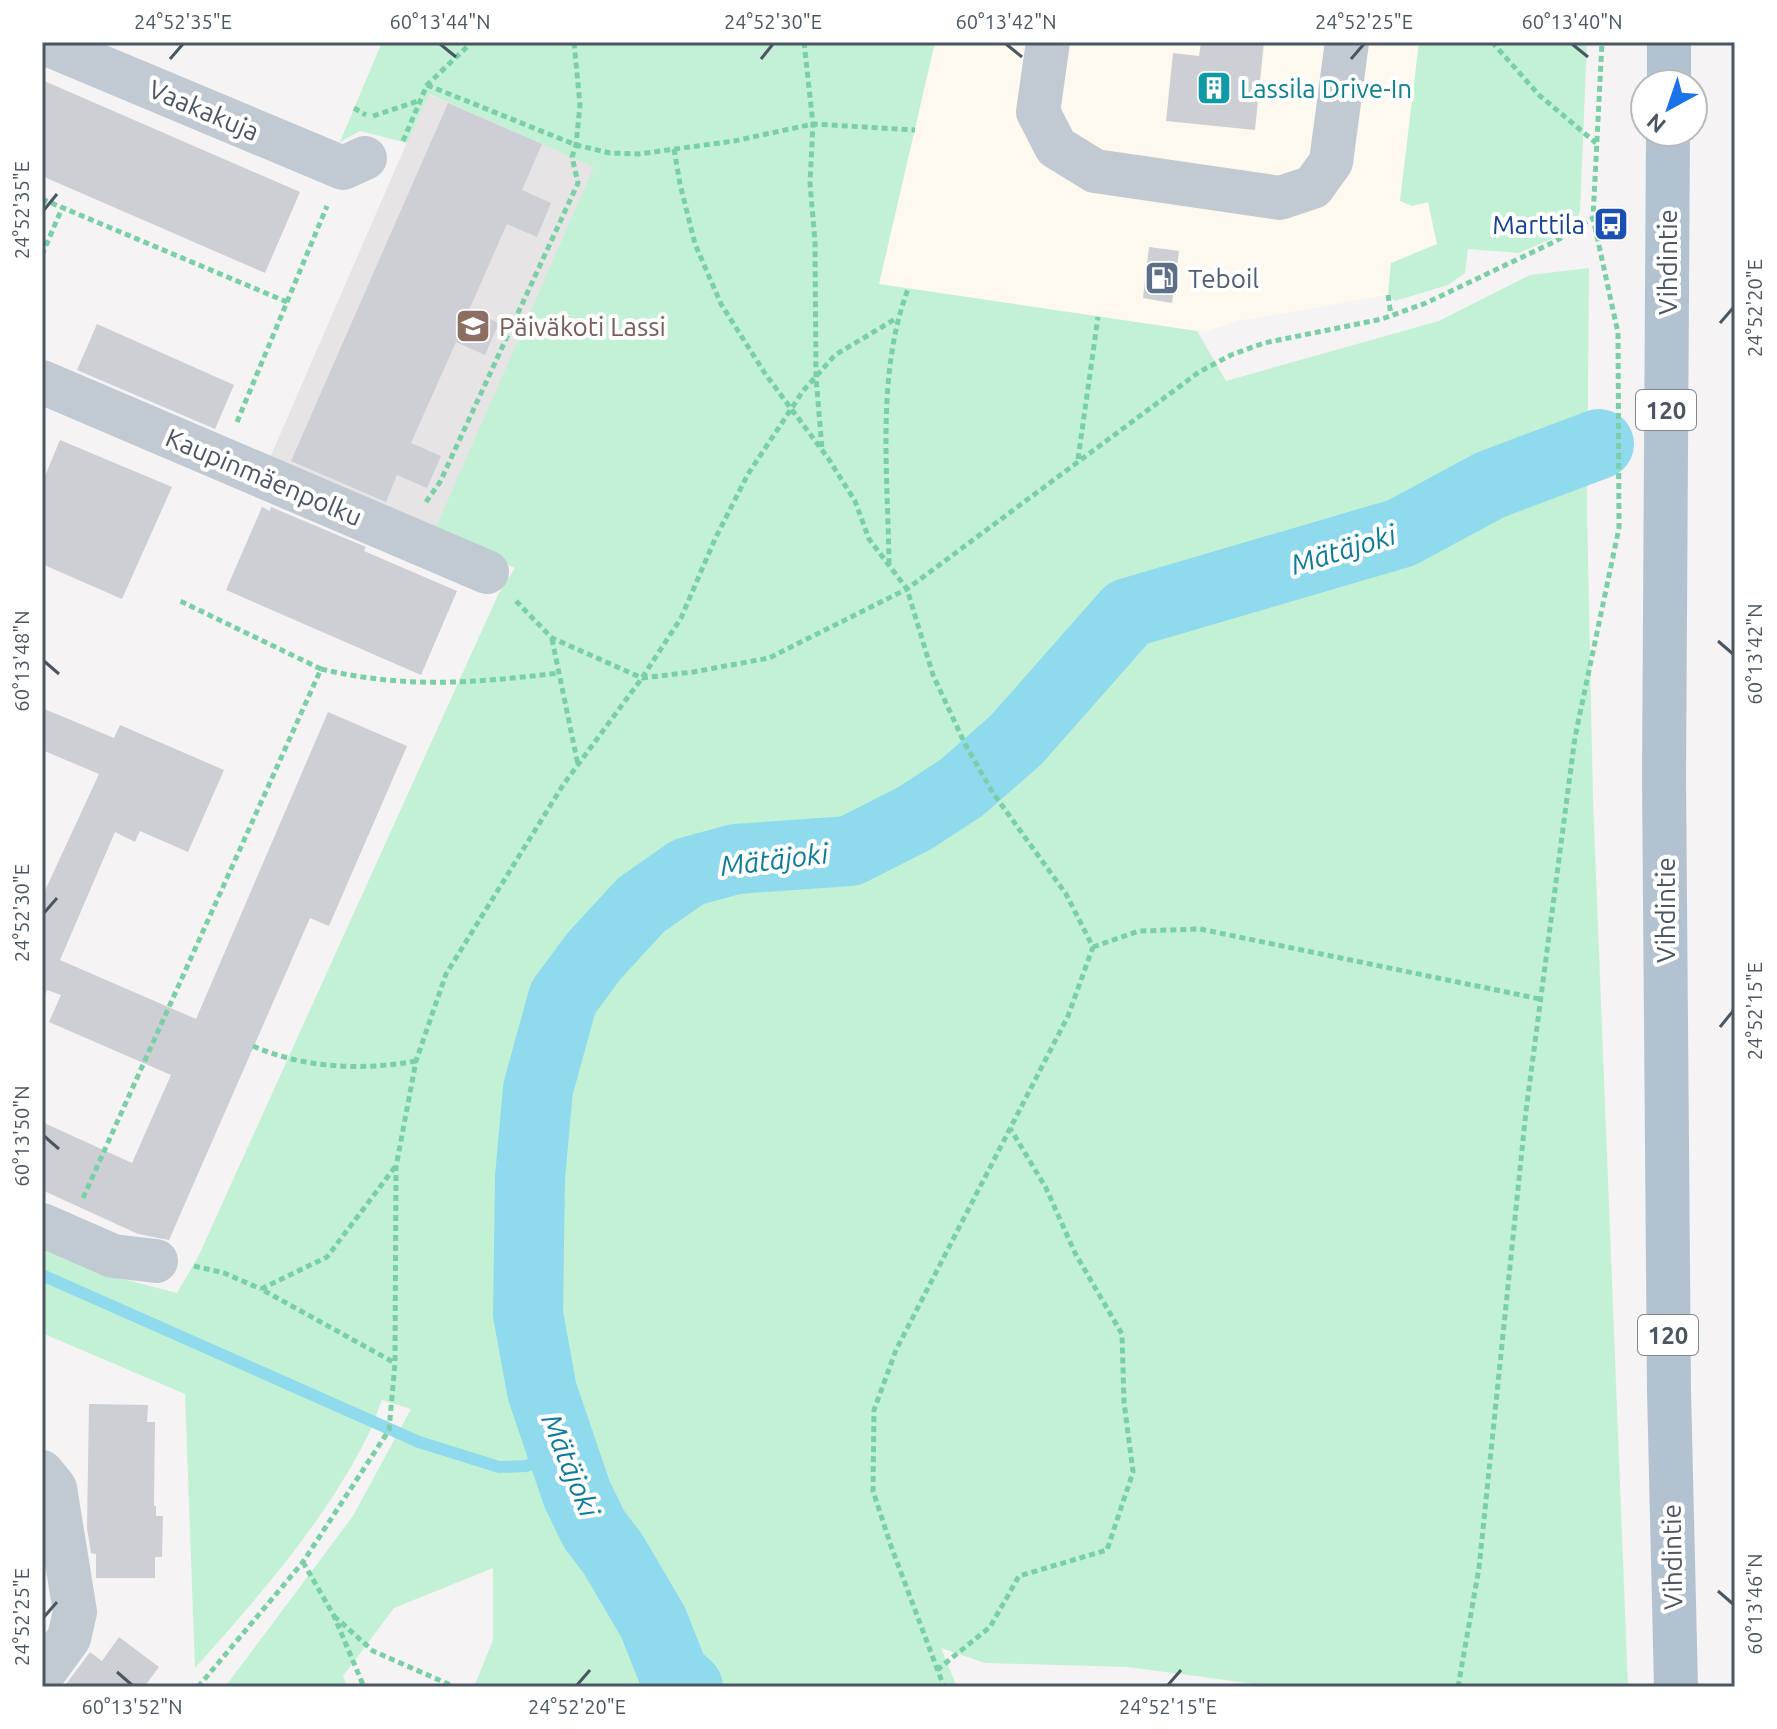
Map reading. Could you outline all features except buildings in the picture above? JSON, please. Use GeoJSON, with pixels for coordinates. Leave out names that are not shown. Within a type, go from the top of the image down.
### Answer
{"type":"FeatureCollection","features":[{"type":"Feature","properties":{"kind":"main road"},"geometry":{"type":"LineString","coordinates":[[1669,42],[1669,68]]}},
{"type":"Feature","properties":{"kind":"main road","name":"Vihdintie"},"geometry":{"type":"LineString","coordinates":[[1668,148],[1664,793],[1669,1421],[1676,1687]]}},
{"type":"Feature","properties":{"kind":"street","name":"Vaakakuja"},"geometry":{"type":"LineString","coordinates":[[42,42],[359,148]]}},
{"type":"Feature","properties":{"kind":"street"},"geometry":{"type":"LineString","coordinates":[[1048,42],[1038,112],[1056,147],[1095,171],[1280,198],[1313,187],[1331,162],[1347,42]]}},
{"type":"Feature","properties":{"kind":"street","name":"Kaupinmäenpolku"},"geometry":{"type":"LineString","coordinates":[[42,382],[487,572]]}},
{"type":"Feature","properties":{"kind":"street"},"geometry":{"type":"LineString","coordinates":[[54,1230],[113,1256],[156,1261]]}},
{"type":"Feature","properties":{"kind":"street"},"geometry":{"type":"LineString","coordinates":[[42,1472],[55,1488],[75,1612],[69,1638],[42,1675]]}},
{"type":"Feature","properties":{"kind":"path"},"geometry":{"type":"LineString","coordinates":[[359,148],[403,142],[427,85],[472,42]]}},
{"type":"Feature","properties":{"kind":"path"},"geometry":{"type":"LineString","coordinates":[[404,536],[440,482],[578,183],[572,157],[580,105],[574,42]]}},
{"type":"Feature","properties":{"kind":"path"},"geometry":{"type":"LineString","coordinates":[[804,42],[813,124],[810,183],[815,242],[816,377],[822,450]]}},
{"type":"Feature","properties":{"kind":"path"},"geometry":{"type":"LineString","coordinates":[[1492,42],[1539,95],[1597,143]]}},
{"type":"Feature","properties":{"kind":"path"},"geometry":{"type":"LineString","coordinates":[[1458,1687],[1479,1568],[1540,999],[1575,737],[1619,528],[1618,333],[1593,218],[1602,42]]}},
{"type":"Feature","properties":{"kind":"path"},"geometry":{"type":"LineString","coordinates":[[427,85],[576,145],[610,153],[639,154],[734,141],[813,124],[915,130]]}},
{"type":"Feature","properties":{"kind":"path"},"geometry":{"type":"LineString","coordinates":[[221,460],[287,302],[359,148],[421,100]]}},
{"type":"Feature","properties":{"kind":"path"},"geometry":{"type":"LineString","coordinates":[[674,149],[695,244],[721,304],[766,375],[822,450],[855,501],[869,539],[907,589],[933,675],[965,744],[993,793],[1066,894],[1093,947],[1068,1016],[896,1350],[874,1410],[873,1491],[944,1687]]}},
{"type":"Feature","properties":{"kind":"path"},"geometry":{"type":"LineString","coordinates":[[42,199],[287,302]]}},
{"type":"Feature","properties":{"kind":"path"},"geometry":{"type":"LineString","coordinates":[[42,255],[62,208]]}},
{"type":"Feature","properties":{"kind":"path"},"geometry":{"type":"LineString","coordinates":[[487,572],[552,638],[642,678],[769,658],[907,589],[1199,372],[1231,355],[1264,343],[1391,315],[1426,303],[1556,241],[1593,218]]}},
{"type":"Feature","properties":{"kind":"path"},"geometry":{"type":"LineString","coordinates":[[889,565],[887,375],[897,318],[908,289]]}},
{"type":"Feature","properties":{"kind":"path"},"geometry":{"type":"LineString","coordinates":[[1388,295],[1391,315]]}},
{"type":"Feature","properties":{"kind":"path"},"geometry":{"type":"LineString","coordinates":[[1077,460],[1098,317]]}},
{"type":"Feature","properties":{"kind":"path"},"geometry":{"type":"LineString","coordinates":[[198,1687],[303,1562],[389,1430],[395,1363],[396,1167],[416,1061],[446,974],[578,765],[642,678],[681,618],[715,539],[748,474],[792,409],[835,355],[897,318]]}},
{"type":"Feature","properties":{"kind":"path"},"geometry":{"type":"LineString","coordinates":[[178,600],[321,669],[365,679],[424,684],[467,683],[559,673]]}},
{"type":"Feature","properties":{"kind":"path"},"geometry":{"type":"LineString","coordinates":[[552,638],[578,765]]}},
{"type":"Feature","properties":{"kind":"path"},"geometry":{"type":"LineString","coordinates":[[54,1230],[321,669]]}},
{"type":"Feature","properties":{"kind":"path"},"geometry":{"type":"LineString","coordinates":[[1093,947],[1139,931],[1200,929],[1540,999]]}},
{"type":"Feature","properties":{"kind":"path"},"geometry":{"type":"LineString","coordinates":[[253,1046],[274,1055],[337,1066],[390,1066],[416,1061]]}},
{"type":"Feature","properties":{"kind":"path"},"geometry":{"type":"LineString","coordinates":[[937,1670],[990,1627],[1019,1576],[1107,1550],[1133,1472],[1124,1402],[1122,1334],[1075,1253],[1046,1188],[1010,1128]]}},
{"type":"Feature","properties":{"kind":"path"},"geometry":{"type":"LineString","coordinates":[[261,1289],[327,1257],[396,1167]]}},
{"type":"Feature","properties":{"kind":"path"},"geometry":{"type":"LineString","coordinates":[[156,1261],[224,1273],[261,1289],[395,1363]]}},
{"type":"Feature","properties":{"kind":"path"},"geometry":{"type":"LineString","coordinates":[[303,1562],[334,1616],[364,1687]]}},
{"type":"Feature","properties":{"kind":"path"},"geometry":{"type":"LineString","coordinates":[[334,1616],[373,1651],[455,1687]]}},
{"type":"Feature","properties":{"kind":"shaded area"},"geometry":{"type":"Polygon","coordinates":[[[935,42],[1419,42],[1400,200],[1428,202],[1437,244],[1391,263],[1388,295],[1238,321],[1203,332],[879,284],[935,42]]]}},
{"type":"Feature","properties":{"kind":"shaded area","name":"Päiväkoti Lassi"},"geometry":{"type":"Polygon","coordinates":[[[428,94],[595,166],[516,568],[269,460],[428,94]]]}},
{"type":"Feature","properties":{"kind":"green space"},"geometry":{"type":"Polygon","coordinates":[[[382,42],[935,42],[879,284],[1197,331],[1226,381],[1439,321],[1530,275],[1589,268],[1587,512],[1593,800],[1628,1687],[1277,1687],[1128,1667],[985,1663],[941,1648],[957,1687],[474,1687],[493,1640],[493,1568],[394,1608],[343,1676],[348,1687],[225,1687],[353,1516],[411,1409],[382,1400],[370,1431],[332,1498],[267,1586],[195,1668],[185,1394],[42,1333],[42,1245],[119,1278],[177,1293],[198,1257],[498,595],[515,568],[434,532],[594,167],[429,94],[407,143],[360,131],[340,142],[382,42]]]}},
{"type":"Feature","properties":{"kind":"green space"},"geometry":{"type":"Polygon","coordinates":[[[1419,42],[1587,42],[1580,210],[1576,224],[1565,233],[1519,253],[1468,249],[1465,273],[1448,285],[1395,301],[1388,295],[1391,263],[1437,244],[1428,202],[1412,206],[1400,201],[1419,42]]]}},
{"type":"Feature","properties":{"kind":"waterway","name":"Mätäjoki"},"geometry":{"type":"LineString","coordinates":[[688,1687],[674,1675],[653,1622],[613,1554],[594,1529],[577,1494],[542,1391],[528,1314],[530,1177],[538,1089],[563,998],[594,956],[641,905],[688,872],[736,859],[850,851],[915,818],[961,788],[1016,740],[1128,613],[1401,533],[1490,485],[1599,444]]}},
{"type":"Feature","properties":{"kind":"waterway"},"geometry":{"type":"LineString","coordinates":[[42,1275],[419,1442],[499,1467],[526,1466],[563,1453]]}},
{"type":"Feature","properties":{"kind":"place","name":"Lassila Drive-In"},"geometry":{"type":"Point","coordinates":[1214,88]}},
{"type":"Feature","properties":{"kind":"place","name":"Marttila"},"geometry":{"type":"Point","coordinates":[1611,224]}},
{"type":"Feature","properties":{"kind":"place","name":"Teboil"},"geometry":{"type":"Point","coordinates":[1162,278]}},
{"type":"Feature","properties":{"kind":"place","name":"Päiväkoti Lassi"},"geometry":{"type":"Point","coordinates":[473,326]}}]}
